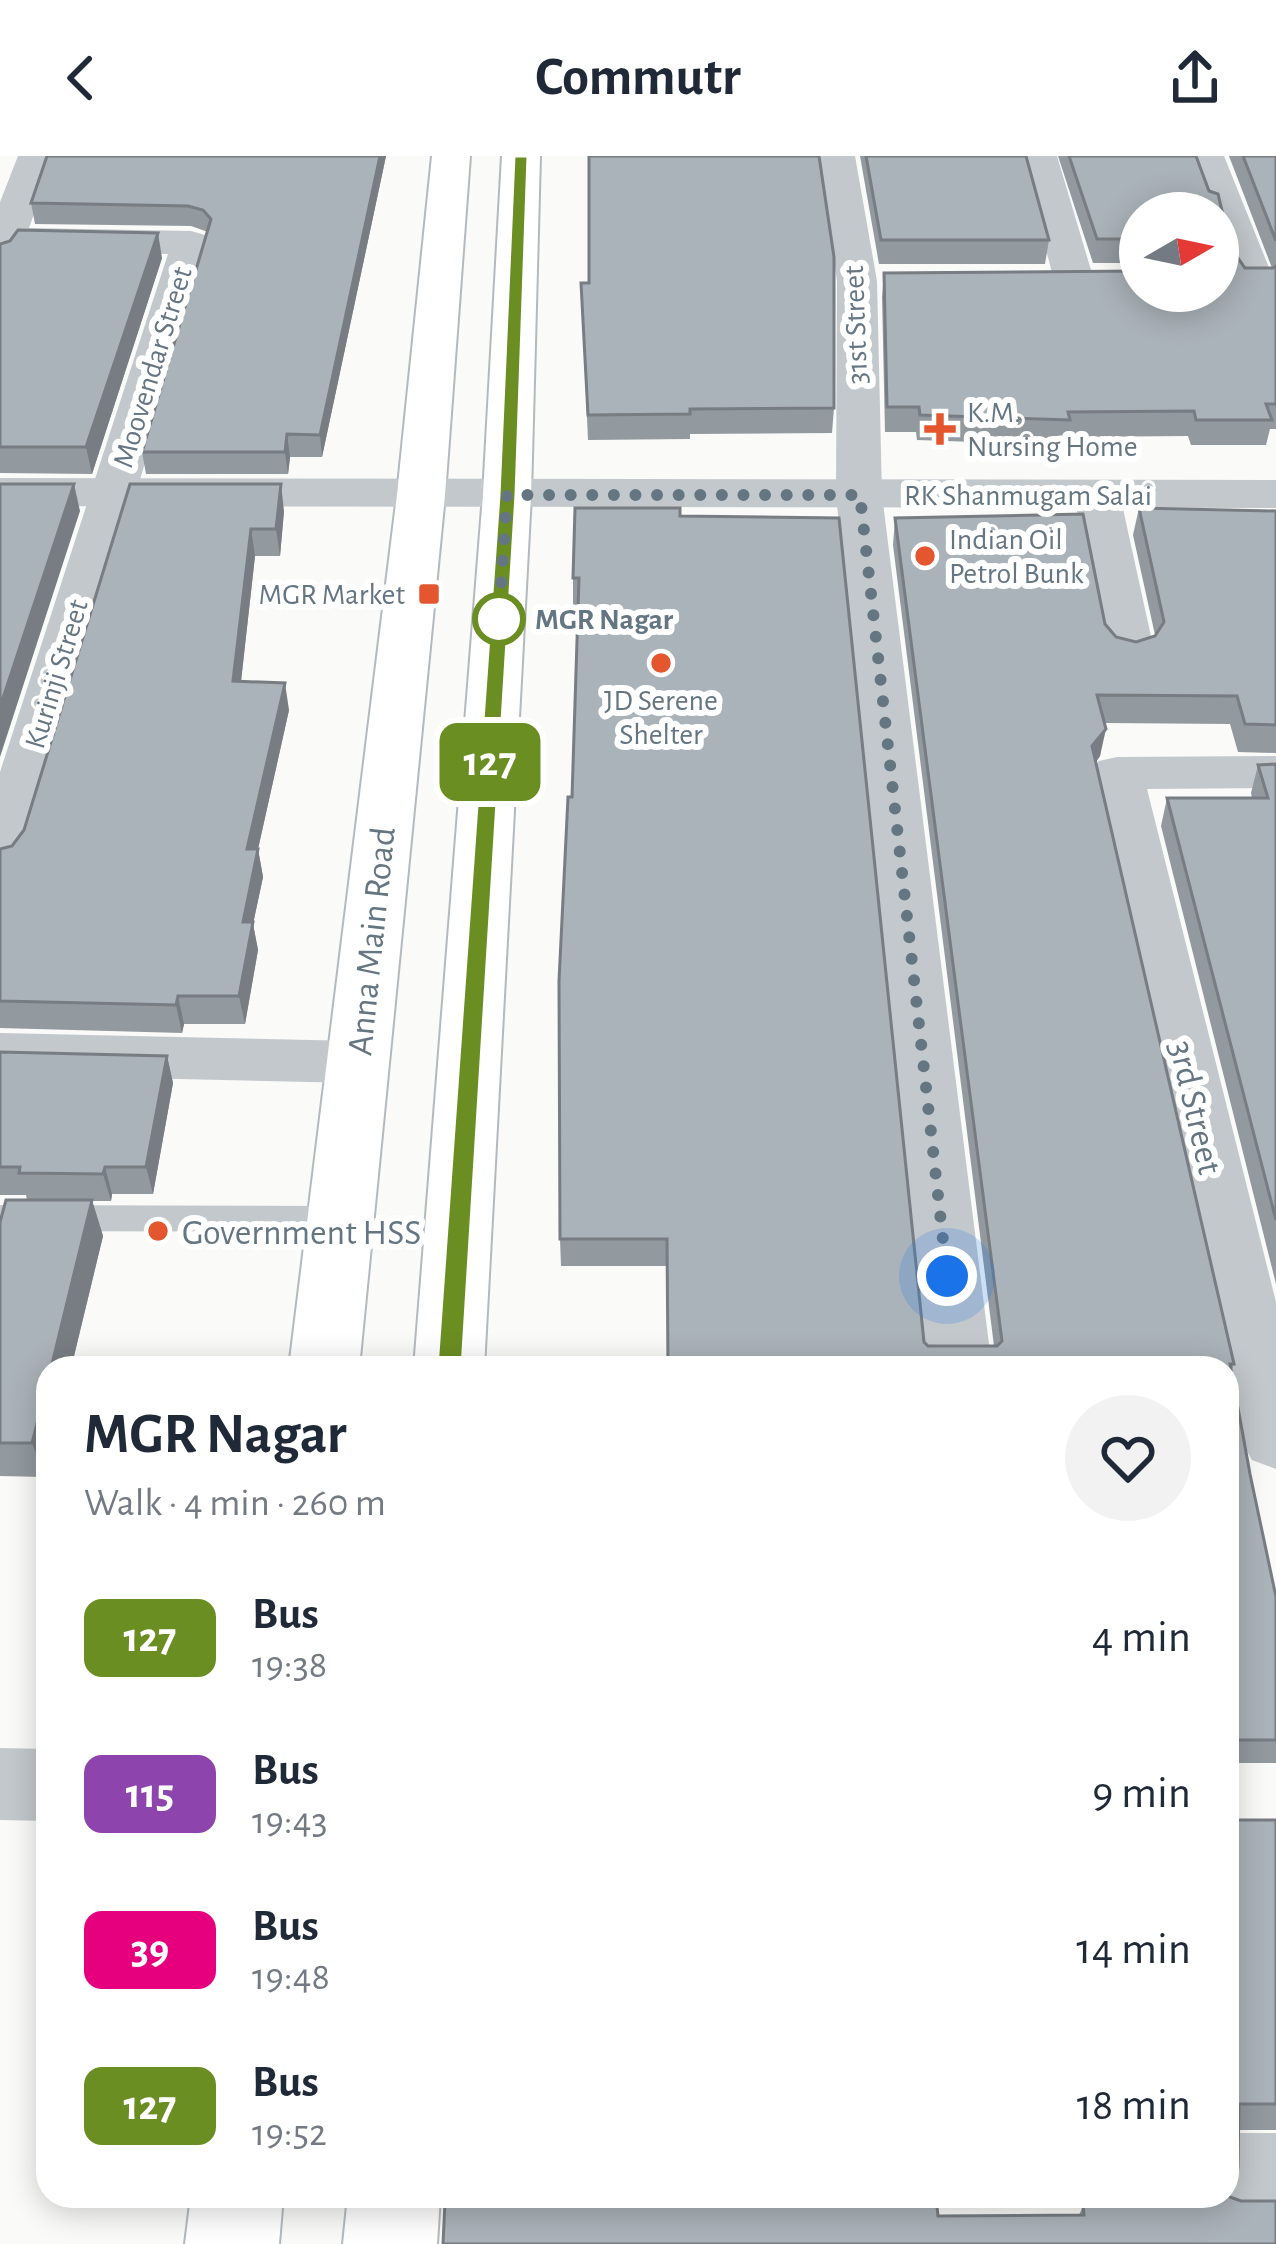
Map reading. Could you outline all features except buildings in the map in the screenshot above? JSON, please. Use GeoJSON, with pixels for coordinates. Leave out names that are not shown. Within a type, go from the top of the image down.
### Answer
{"type":"FeatureCollection","features":[{"type":"Feature","properties":{"kind":"main road","name":"Anna Main Road"},"geometry":{"type":"LineString","coordinates":[[325,1356],[421,495],[451,156]]}},
{"type":"Feature","properties":{"kind":"main road"},"geometry":{"type":"LineString","coordinates":[[450,1356],[507,495],[521,156]]}},
{"type":"Feature","properties":{"kind":"main road"},"geometry":{"type":"LineString","coordinates":[[232,2244],[236,2208]]}},
{"type":"Feature","properties":{"kind":"main road"},"geometry":{"type":"LineString","coordinates":[[390,2244],[393,2208]]}},
{"type":"Feature","properties":{"kind":"street"},"geometry":{"type":"LineString","coordinates":[[2,244],[36,156]]}},
{"type":"Feature","properties":{"kind":"street","name":"31st Street"},"geometry":{"type":"LineString","coordinates":[[836,156],[856,281],[860,495],[957,1356]]}},
{"type":"Feature","properties":{"kind":"street"},"geometry":{"type":"LineString","coordinates":[[1039,156],[1074,280]]}},
{"type":"Feature","properties":{"kind":"street"},"geometry":{"type":"LineString","coordinates":[[1206,156],[1249,280]]}},
{"type":"Feature","properties":{"kind":"street","name":"Moovendar Street"},"geometry":{"type":"LineString","coordinates":[[2,244],[191,243],[113,491]]}},
{"type":"Feature","properties":{"kind":"street"},"geometry":{"type":"LineString","coordinates":[[1031,280],[1118,280]]}},
{"type":"Feature","properties":{"kind":"street"},"geometry":{"type":"LineString","coordinates":[[856,281],[900,281]]}},
{"type":"Feature","properties":{"kind":"street","name":"Kurinji Street"},"geometry":{"type":"LineString","coordinates":[[0,856],[113,491]]}},
{"type":"Feature","properties":{"kind":"street","name":"RK Shanmugam Salai"},"geometry":{"type":"LineString","coordinates":[[0,492],[1276,494]]}},
{"type":"Feature","properties":{"kind":"street"},"geometry":{"type":"LineString","coordinates":[[1097,495],[1129,650]]}},
{"type":"Feature","properties":{"kind":"street","name":"3rd Street"},"geometry":{"type":"LineString","coordinates":[[1276,772],[1118,773],[1276,1440]]}},
{"type":"Feature","properties":{"kind":"street"},"geometry":{"type":"LineString","coordinates":[[0,1054],[356,1062]]}},
{"type":"Feature","properties":{"kind":"street"},"geometry":{"type":"LineString","coordinates":[[0,1784],[36,1785]]}},
{"type":"Feature","properties":{"kind":"street"},"geometry":{"type":"LineString","coordinates":[[1239,2176],[1276,2176]]}},
{"type":"Feature","properties":{"kind":"lane"},"geometry":{"type":"LineString","coordinates":[[0,1218],[340,1219]]}},
{"type":"Feature","properties":{"kind":"bus line","name":"127"},"geometry":{"type":"LineString","coordinates":[[450,1356],[507,495],[521,156]]}},
{"type":"Feature","properties":{"kind":"place","name":"K.M. Nursing Home"},"geometry":{"type":"Point","coordinates":[940,429]}},
{"type":"Feature","properties":{"kind":"place","name":"Indian Oil Petrol Bunk"},"geometry":{"type":"Point","coordinates":[925,556]}},
{"type":"Feature","properties":{"kind":"place","name":"MGR Market"},"geometry":{"type":"Point","coordinates":[429,594]}},
{"type":"Feature","properties":{"kind":"place","name":"MGR Nagar"},"geometry":{"type":"Point","coordinates":[499,619]}},
{"type":"Feature","properties":{"kind":"place","name":"JD Serene Shelter"},"geometry":{"type":"Point","coordinates":[661,663]}},
{"type":"Feature","properties":{"kind":"place","name":"Government HSS"},"geometry":{"type":"Point","coordinates":[158,1231]}},
{"type":"Feature","properties":{"kind":"route"},"geometry":{"type":"LineString","coordinates":[[499,619],[498,633],[507,495],[860,495],[947,1276]]}}]}
